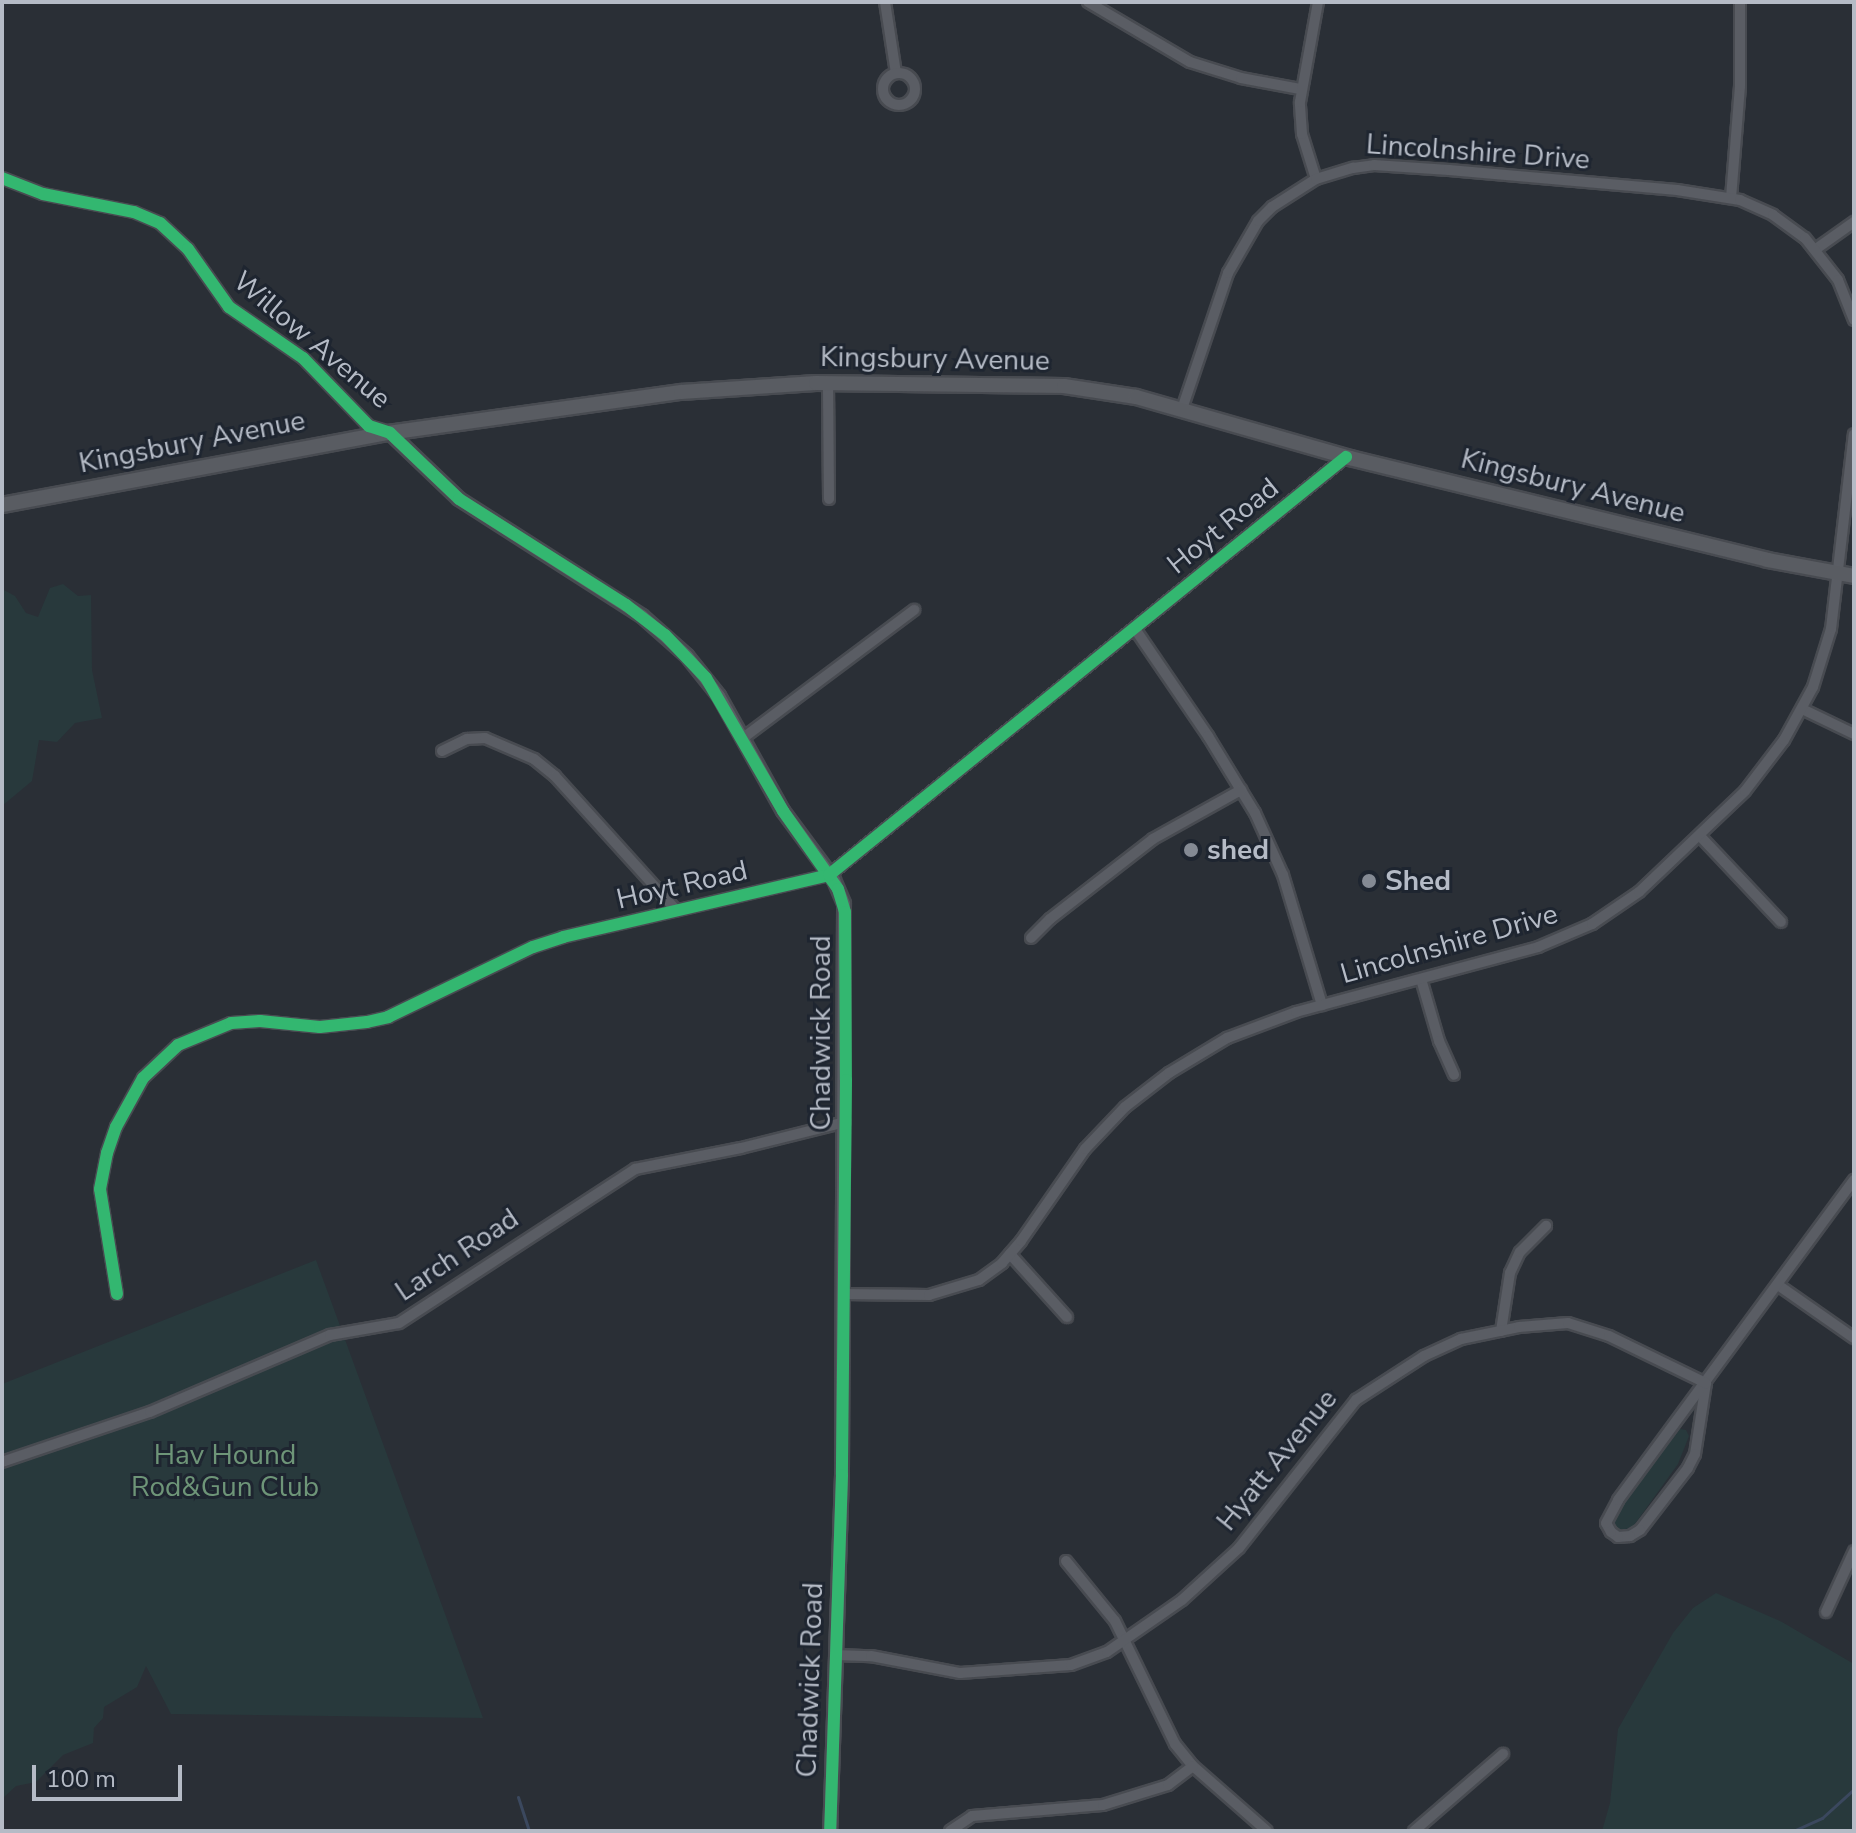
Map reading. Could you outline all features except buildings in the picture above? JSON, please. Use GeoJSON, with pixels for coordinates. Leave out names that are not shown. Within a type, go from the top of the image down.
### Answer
{"type":"FeatureCollection","features":[{"type":"Feature","properties":{"kind":"main road","name":"Kingsbury Avenue"},"geometry":{"type":"LineString","coordinates":[[2,505],[390,433],[681,392],[828,383],[1089,388],[1182,409],[1346,457],[1767,560],[1846,574]]}},
{"type":"Feature","properties":{"kind":"street"},"geometry":{"type":"LineString","coordinates":[[885,2],[896,73]]}},
{"type":"Feature","properties":{"kind":"street"},"geometry":{"type":"LineString","coordinates":[[1088,2],[1190,62],[1241,78],[1300,89]]}},
{"type":"Feature","properties":{"kind":"street"},"geometry":{"type":"LineString","coordinates":[[1316,179],[1302,134],[1300,89],[1318,2]]}},
{"type":"Feature","properties":{"kind":"street"},"geometry":{"type":"LineString","coordinates":[[1731,198],[1740,86],[1740,2]]}},
{"type":"Feature","properties":{"kind":"street","name":"Lincolnshire Drive"},"geometry":{"type":"LineString","coordinates":[[1182,409],[1228,273],[1243,243],[1272,207],[1316,179],[1353,168],[1406,166],[1731,198],[1759,208],[1784,222],[1816,249],[1838,280],[1854,320]]}},
{"type":"Feature","properties":{"kind":"street","name":"Willow Avenue"},"geometry":{"type":"LineString","coordinates":[[2,178],[43,194],[134,212],[160,223],[188,249],[229,307],[303,358],[369,426],[390,433]]}},
{"type":"Feature","properties":{"kind":"street"},"geometry":{"type":"LineString","coordinates":[[1816,249],[1854,222]]}},
{"type":"Feature","properties":{"kind":"street"},"geometry":{"type":"LineString","coordinates":[[828,383],[829,499]]}},
{"type":"Feature","properties":{"kind":"street","name":"Chadwick Road"},"geometry":{"type":"LineString","coordinates":[[390,433],[459,499],[626,605],[665,635],[706,678],[783,811],[842,897],[845,912],[842,1475],[830,1831]]}},
{"type":"Feature","properties":{"kind":"street","name":"Lincolnshire Drive"},"geometry":{"type":"LineString","coordinates":[[843,1294],[911,1296],[944,1292],[979,1280],[1010,1254],[1085,1149],[1148,1088],[1227,1038],[1322,1005],[1572,935],[1639,892],[1700,836],[1768,765],[1802,709],[1822,663],[1846,574],[1854,434]]}},
{"type":"Feature","properties":{"kind":"street","name":"Hoyt Road"},"geometry":{"type":"LineString","coordinates":[[117,1294],[100,1189],[107,1154],[121,1116],[143,1078],[178,1045],[231,1023],[260,1021],[348,1026],[388,1017],[533,947],[829,875],[1346,457]]}},
{"type":"Feature","properties":{"kind":"street"},"geometry":{"type":"LineString","coordinates":[[743,738],[914,610]]}},
{"type":"Feature","properties":{"kind":"street"},"geometry":{"type":"LineString","coordinates":[[1135,629],[1241,790],[1283,875],[1322,1005]]}},
{"type":"Feature","properties":{"kind":"street"},"geometry":{"type":"LineString","coordinates":[[1802,709],[1854,734]]}},
{"type":"Feature","properties":{"kind":"street"},"geometry":{"type":"LineString","coordinates":[[442,751],[467,739],[485,738],[534,759],[555,776],[676,910]]}},
{"type":"Feature","properties":{"kind":"street"},"geometry":{"type":"LineString","coordinates":[[1031,938],[1153,839],[1241,790]]}},
{"type":"Feature","properties":{"kind":"street"},"geometry":{"type":"LineString","coordinates":[[1700,836],[1781,922]]}},
{"type":"Feature","properties":{"kind":"street"},"geometry":{"type":"LineString","coordinates":[[1421,979],[1439,1041],[1454,1075]]}},
{"type":"Feature","properties":{"kind":"street","name":"Larch Road"},"geometry":{"type":"LineString","coordinates":[[2,1462],[150,1412],[330,1335],[399,1323],[635,1169],[741,1148],[845,1122]]}},
{"type":"Feature","properties":{"kind":"street"},"geometry":{"type":"LineString","coordinates":[[1706,1383],[1695,1454],[1688,1468],[1640,1530],[1630,1536],[1618,1537],[1606,1523],[1610,1512],[1854,1180]]}},
{"type":"Feature","properties":{"kind":"street"},"geometry":{"type":"LineString","coordinates":[[1501,1331],[1510,1273],[1520,1252],[1546,1226]]}},
{"type":"Feature","properties":{"kind":"street"},"geometry":{"type":"LineString","coordinates":[[1010,1254],[1067,1317]]}},
{"type":"Feature","properties":{"kind":"street"},"geometry":{"type":"LineString","coordinates":[[1778,1285],[1854,1338]]}},
{"type":"Feature","properties":{"kind":"street","name":"Hyatt Avenue"},"geometry":{"type":"LineString","coordinates":[[835,1655],[871,1656],[960,1673],[1071,1665],[1107,1652],[1182,1600],[1239,1548],[1356,1400],[1442,1346],[1501,1331],[1568,1323],[1609,1336],[1706,1383]]}},
{"type":"Feature","properties":{"kind":"street"},"geometry":{"type":"LineString","coordinates":[[1826,1612],[1854,1551]]}},
{"type":"Feature","properties":{"kind":"street"},"geometry":{"type":"LineString","coordinates":[[1066,1561],[1115,1621],[1175,1744],[1193,1766],[1267,1831]]}},
{"type":"Feature","properties":{"kind":"street"},"geometry":{"type":"LineString","coordinates":[[1414,1831],[1503,1754]]}},
{"type":"Feature","properties":{"kind":"street"},"geometry":{"type":"LineString","coordinates":[[950,1831],[972,1816],[1103,1805],[1168,1785],[1193,1766]]}},
{"type":"Feature","properties":{"kind":"green space"},"geometry":{"type":"Polygon","coordinates":[[[63,584],[78,596],[91,595],[92,670],[102,718],[75,723],[57,742],[39,740],[32,781],[2,806],[2,589],[15,596],[26,613],[38,617],[50,588],[63,584]]]}},
{"type":"Feature","properties":{"kind":"green space","name":"Hav Hound Rod&Gun Club"},"geometry":{"type":"Polygon","coordinates":[[[316,1260],[483,1718],[171,1714],[146,1666],[137,1687],[104,1707],[103,1718],[94,1728],[93,1743],[63,1755],[36,1782],[16,1786],[2,1799],[2,1384],[316,1260]]]}},
{"type":"Feature","properties":{"kind":"green space"},"geometry":{"type":"Polygon","coordinates":[[[1680,1429],[1686,1430],[1689,1436],[1678,1464],[1632,1528],[1619,1530],[1614,1524],[1616,1511],[1680,1429]]]}},
{"type":"Feature","properties":{"kind":"green space"},"geometry":{"type":"Polygon","coordinates":[[[1716,1593],[1782,1622],[1854,1664],[1854,1831],[1602,1831],[1610,1803],[1618,1729],[1673,1633],[1693,1608],[1716,1593]]]}},
{"type":"Feature","properties":{"kind":"waterway"},"geometry":{"type":"LineString","coordinates":[[1793,1831],[1822,1818],[1854,1789]]}},
{"type":"Feature","properties":{"kind":"waterway"},"geometry":{"type":"LineString","coordinates":[[518,1797],[529,1831]]}},
{"type":"Feature","properties":{"kind":"cycle path"},"geometry":{"type":"LineString","coordinates":[[2,178],[43,194],[134,212],[160,223],[188,249],[229,307],[303,358],[369,426],[390,433],[459,499],[626,605],[665,635],[706,678],[783,811],[838,889],[845,912],[846,1080],[842,1475],[830,1831]]}},
{"type":"Feature","properties":{"kind":"cycle path"},"geometry":{"type":"LineString","coordinates":[[117,1294],[100,1189],[107,1153],[116,1127],[143,1078],[178,1045],[231,1023],[260,1021],[320,1027],[388,1017],[533,947],[563,937],[829,875],[1346,457]]}},
{"type":"Feature","properties":{"kind":"place","name":"shed"},"geometry":{"type":"Point","coordinates":[1191,850]}},
{"type":"Feature","properties":{"kind":"place","name":"Shed"},"geometry":{"type":"Point","coordinates":[1369,881]}}]}
